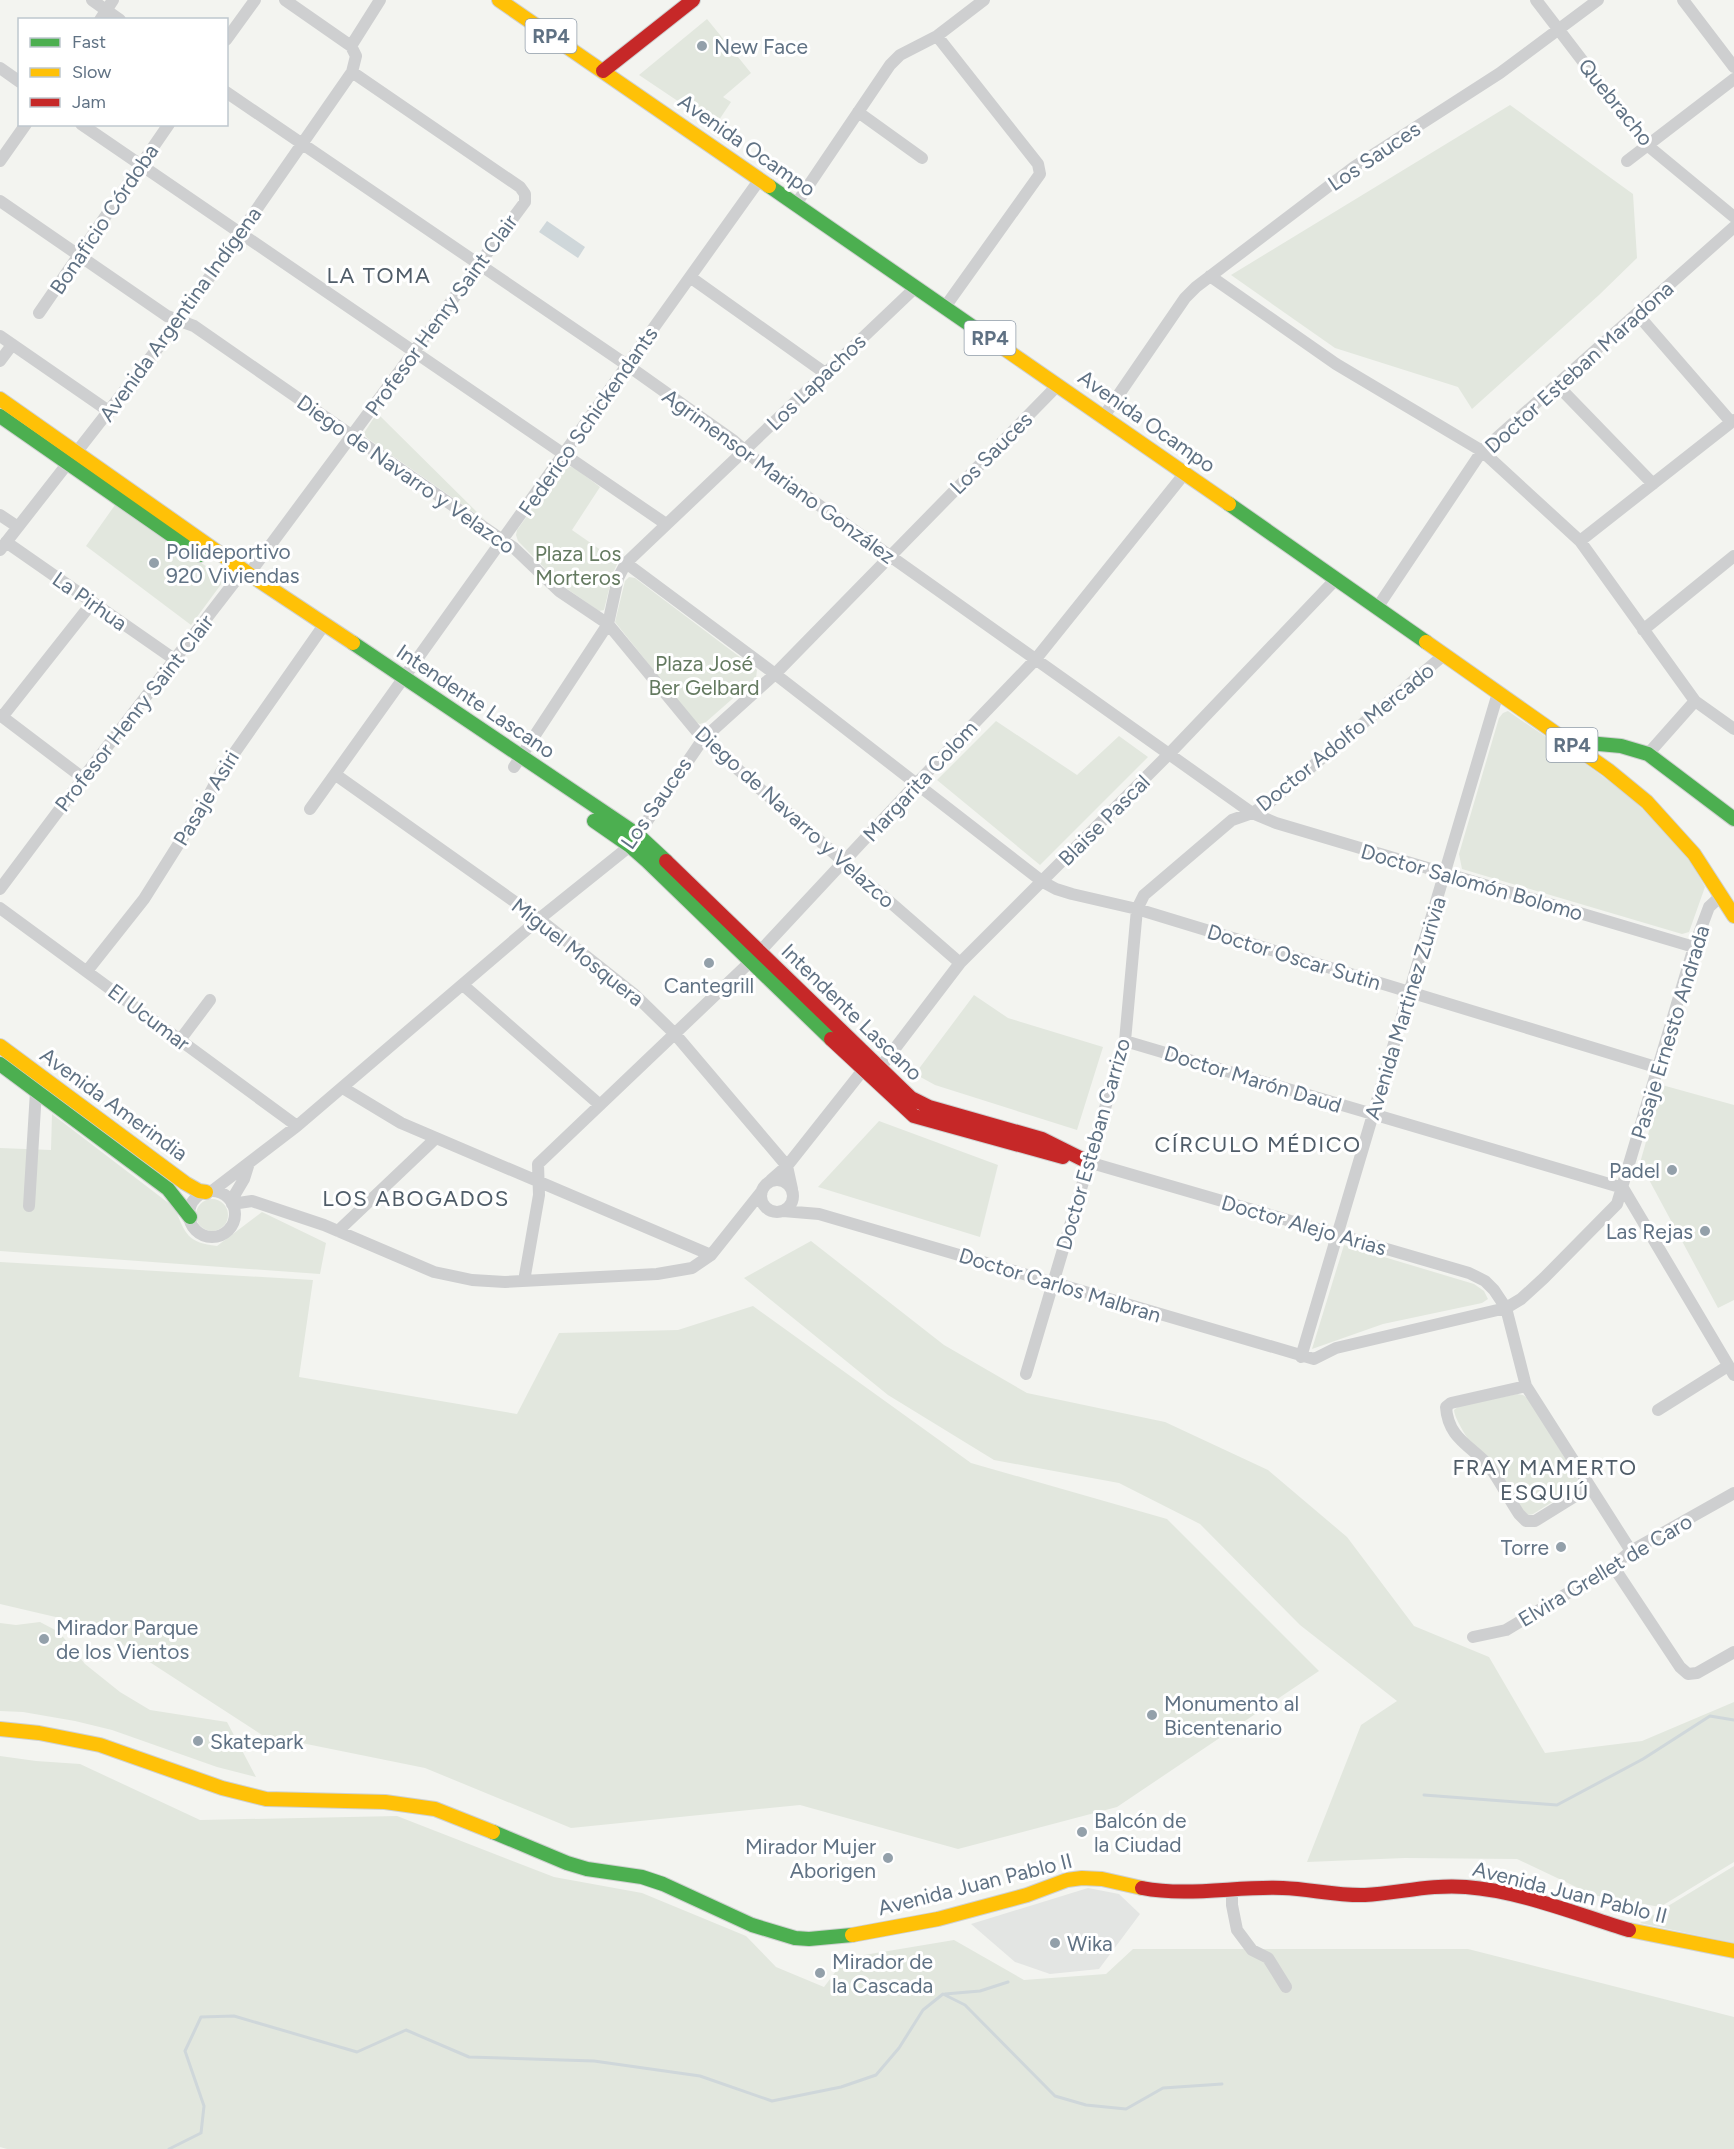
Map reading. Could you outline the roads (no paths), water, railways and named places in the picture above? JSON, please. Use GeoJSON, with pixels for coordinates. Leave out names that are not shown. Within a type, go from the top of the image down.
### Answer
{"type":"FeatureCollection","features":[{"type":"Feature","properties":{"kind":"main road","name":"Avenida Ocampo"},"geometry":{"type":"LineString","coordinates":[[499,0],[1104,416],[1630,786],[1663,816],[1694,850],[1734,916]]}},
{"type":"Feature","properties":{"kind":"main road"},"geometry":{"type":"LineString","coordinates":[[603,71],[693,0]]}},
{"type":"Feature","properties":{"kind":"main road","name":"Intendente Lascano"},"geometry":{"type":"LineString","coordinates":[[0,399],[73,458],[242,577],[634,841],[654,849],[863,1070],[914,1116],[1039,1151],[1088,1162]]}},
{"type":"Feature","properties":{"kind":"main road","name":"Intendente Lascano"},"geometry":{"type":"LineString","coordinates":[[0,416],[73,458]]}},
{"type":"Feature","properties":{"kind":"main road"},"geometry":{"type":"LineString","coordinates":[[1566,741],[1621,746],[1648,754],[1734,819]]}},
{"type":"Feature","properties":{"kind":"main road"},"geometry":{"type":"LineString","coordinates":[[1608,770],[1607,760],[1614,750],[1621,746]]}},
{"type":"Feature","properties":{"kind":"main road","name":"Intendente Lascano"},"geometry":{"type":"LineString","coordinates":[[755,957],[920,1104],[1042,1139],[1088,1162]]}},
{"type":"Feature","properties":{"kind":"main road","name":"Avenida Amerindia"},"geometry":{"type":"LineString","coordinates":[[0,1046],[185,1183],[199,1191],[209,1192]]}},
{"type":"Feature","properties":{"kind":"main road"},"geometry":{"type":"LineString","coordinates":[[0,1064],[168,1188],[190,1217]]}},
{"type":"Feature","properties":{"kind":"main road","name":"Avenida Juan Pablo II"},"geometry":{"type":"LineString","coordinates":[[0,1729],[39,1733],[100,1745],[222,1788],[256,1797],[288,1801],[385,1802],[435,1809],[567,1863],[653,1881],[752,1924],[795,1938],[846,1936],[938,1919],[1027,1895],[1067,1880],[1082,1878],[1102,1879],[1154,1890],[1282,1888],[1364,1895],[1442,1886],[1467,1887],[1532,1900],[1630,1930],[1734,1951]]}},
{"type":"Feature","properties":{"kind":"street"},"geometry":{"type":"LineString","coordinates":[[92,0],[106,10]]}},
{"type":"Feature","properties":{"kind":"street"},"geometry":{"type":"LineString","coordinates":[[228,37],[255,0]]}},
{"type":"Feature","properties":{"kind":"street"},"geometry":{"type":"LineString","coordinates":[[285,0],[351,46],[356,56],[352,72]]}},
{"type":"Feature","properties":{"kind":"street"},"geometry":{"type":"LineString","coordinates":[[351,46],[380,0]]}},
{"type":"Feature","properties":{"kind":"street"},"geometry":{"type":"LineString","coordinates":[[796,204],[890,65],[900,55],[937,36],[984,0]]}},
{"type":"Feature","properties":{"kind":"street","name":"Quebracho"},"geometry":{"type":"LineString","coordinates":[[1536,0],[1647,145],[1734,217]]}},
{"type":"Feature","properties":{"kind":"street","name":"Los Sauces"},"geometry":{"type":"LineString","coordinates":[[1104,416],[1185,298],[1210,276],[1354,168],[1500,73],[1598,0]]}},
{"type":"Feature","properties":{"kind":"street"},"geometry":{"type":"LineString","coordinates":[[1683,0],[1734,67]]}},
{"type":"Feature","properties":{"kind":"street"},"geometry":{"type":"LineString","coordinates":[[937,36],[1038,164],[1040,174],[945,307]]}},
{"type":"Feature","properties":{"kind":"street"},"geometry":{"type":"LineString","coordinates":[[0,68],[18,81]]}},
{"type":"Feature","properties":{"kind":"street","name":"Avenida Argentina Indígena"},"geometry":{"type":"LineString","coordinates":[[3,546],[179,321],[352,72]]}},
{"type":"Feature","properties":{"kind":"street","name":"Profesor Henry Saint Clair"},"geometry":{"type":"LineString","coordinates":[[0,889],[174,659],[242,577],[352,436],[525,202],[525,194],[520,187],[352,72]]}},
{"type":"Feature","properties":{"kind":"street"},"geometry":{"type":"LineString","coordinates":[[1627,161],[1734,79]]}},
{"type":"Feature","properties":{"kind":"street","name":"Agrimensor Mariano González"},"geometry":{"type":"LineString","coordinates":[[228,93],[627,365],[1035,660],[1252,813]]}},
{"type":"Feature","properties":{"kind":"street"},"geometry":{"type":"LineString","coordinates":[[858,112],[922,158]]}},
{"type":"Feature","properties":{"kind":"street"},"geometry":{"type":"LineString","coordinates":[[0,161],[25,126]]}},
{"type":"Feature","properties":{"kind":"street"},"geometry":{"type":"LineString","coordinates":[[84,126],[666,524]]}},
{"type":"Feature","properties":{"kind":"street","name":"Bonaficio Córdoba"},"geometry":{"type":"LineString","coordinates":[[39,314],[168,126]]}},
{"type":"Feature","properties":{"kind":"street","name":"Federico Schickendants"},"geometry":{"type":"LineString","coordinates":[[310,809],[760,179]]}},
{"type":"Feature","properties":{"kind":"street","name":"Diego de Navarro y Velazco"},"geometry":{"type":"LineString","coordinates":[[0,201],[167,316],[194,326],[514,548],[559,591],[608,624],[702,739],[960,963]]}},
{"type":"Feature","properties":{"kind":"street","name":"Doctor Esteban Maradona"},"geometry":{"type":"LineString","coordinates":[[1377,608],[1482,451],[1734,228]]}},
{"type":"Feature","properties":{"kind":"street"},"geometry":{"type":"LineString","coordinates":[[1210,276],[1336,364],[1482,451],[1580,541],[1695,701],[1734,729]]}},
{"type":"Feature","properties":{"kind":"street"},"geometry":{"type":"LineString","coordinates":[[690,277],[825,373]]}},
{"type":"Feature","properties":{"kind":"street","name":"Los Lapachos"},"geometry":{"type":"LineString","coordinates":[[518,762],[608,624],[618,578],[626,564],[916,287]]}},
{"type":"Feature","properties":{"kind":"street"},"geometry":{"type":"LineString","coordinates":[[1580,541],[1732,421],[1638,315]]}},
{"type":"Feature","properties":{"kind":"street"},"geometry":{"type":"LineString","coordinates":[[0,336],[110,412]]}},
{"type":"Feature","properties":{"kind":"street"},"geometry":{"type":"LineString","coordinates":[[0,362],[12,345]]}},
{"type":"Feature","properties":{"kind":"street","name":"Los Sauces"},"geometry":{"type":"LineString","coordinates":[[209,1192],[297,1126],[634,841],[702,739],[775,674],[1058,385]]}},
{"type":"Feature","properties":{"kind":"street"},"geometry":{"type":"LineString","coordinates":[[1558,386],[1653,484]]}},
{"type":"Feature","properties":{"kind":"street","name":"Margarita Colom"},"geometry":{"type":"LineString","coordinates":[[524,1281],[539,1195],[538,1164],[755,957],[1035,660],[1185,473]]}},
{"type":"Feature","properties":{"kind":"street"},"geometry":{"type":"LineString","coordinates":[[0,515],[18,527]]}},
{"type":"Feature","properties":{"kind":"street","name":"La Pirhua"},"geometry":{"type":"LineString","coordinates":[[3,546],[174,659]]}},
{"type":"Feature","properties":{"kind":"street"},"geometry":{"type":"LineString","coordinates":[[1643,630],[1734,556]]}},
{"type":"Feature","properties":{"kind":"street","name":"Doctor Oscar Sutin"},"geometry":{"type":"LineString","coordinates":[[626,564],[775,674],[1043,882],[1056,889],[1137,909],[1659,1068]]}},
{"type":"Feature","properties":{"kind":"street","name":"Blaise Pascal"},"geometry":{"type":"LineString","coordinates":[[880,1068],[960,963],[1169,754],[1336,579]]}},
{"type":"Feature","properties":{"kind":"street"},"geometry":{"type":"LineString","coordinates":[[82,778],[1,716],[92,603]]}},
{"type":"Feature","properties":{"kind":"street","name":"Pasaje Asiri"},"geometry":{"type":"LineString","coordinates":[[87,971],[144,899],[207,799],[226,763],[321,630]]}},
{"type":"Feature","properties":{"kind":"street","name":"Doctor Adolfo Mercado"},"geometry":{"type":"LineString","coordinates":[[1137,909],[1144,895],[1232,820],[1252,813],[1270,802],[1444,656]]}},
{"type":"Feature","properties":{"kind":"street","name":"Avenida Martinez Zurivia"},"geometry":{"type":"LineString","coordinates":[[1300,1357],[1498,693]]}},
{"type":"Feature","properties":{"kind":"street"},"geometry":{"type":"LineString","coordinates":[[1648,754],[1695,701]]}},
{"type":"Feature","properties":{"kind":"street","name":"Miguel Mosquera"},"geometry":{"type":"LineString","coordinates":[[336,775],[539,919],[635,995],[675,1034],[787,1166]]}},
{"type":"Feature","properties":{"kind":"street","name":"Doctor Salomón Bolomo"},"geometry":{"type":"LineString","coordinates":[[1252,813],[1276,823],[1694,947]]}},
{"type":"Feature","properties":{"kind":"street","name":"Pasaje Ernesto Andrada"},"geometry":{"type":"LineString","coordinates":[[1300,1357],[1314,1359],[1336,1348],[1506,1308],[1544,1278],[1617,1204],[1694,947],[1709,907],[1722,895]]}},
{"type":"Feature","properties":{"kind":"street","name":"El Ucumar"},"geometry":{"type":"LineString","coordinates":[[0,908],[297,1126]]}},
{"type":"Feature","properties":{"kind":"street","name":"Doctor Esteban Carrizo"},"geometry":{"type":"LineString","coordinates":[[1026,1374],[1125,1041],[1137,909]]}},
{"type":"Feature","properties":{"kind":"street"},"geometry":{"type":"LineString","coordinates":[[463,985],[600,1105]]}},
{"type":"Feature","properties":{"kind":"street"},"geometry":{"type":"LineString","coordinates":[[180,1040],[210,1000]]}},
{"type":"Feature","properties":{"kind":"street","name":"Doctor Marón Daud"},"geometry":{"type":"LineString","coordinates":[[1125,1041],[1623,1188]]}},
{"type":"Feature","properties":{"kind":"street"},"geometry":{"type":"LineString","coordinates":[[264,1205],[247,1211],[223,1234],[209,1237],[196,1230],[190,1217],[192,1204],[200,1195],[219,1192],[232,1202],[252,1202],[264,1205],[338,1231],[434,1272],[472,1280],[524,1281],[679,1272],[703,1262],[711,1255],[771,1180],[787,1166],[863,1070],[880,1068]]}},
{"type":"Feature","properties":{"kind":"street"},"geometry":{"type":"LineString","coordinates":[[343,1088],[401,1123],[711,1255]]}},
{"type":"Feature","properties":{"kind":"street"},"geometry":{"type":"LineString","coordinates":[[29,1206],[36,1091]]}},
{"type":"Feature","properties":{"kind":"street"},"geometry":{"type":"LineString","coordinates":[[338,1231],[436,1138]]}},
{"type":"Feature","properties":{"kind":"street","name":"Doctor Alejo Arias"},"geometry":{"type":"LineString","coordinates":[[1088,1162],[1469,1273],[1485,1281],[1506,1308]]}},
{"type":"Feature","properties":{"kind":"street","name":"Los Sauces"},"geometry":{"type":"LineString","coordinates":[[232,1202],[249,1164]]}},
{"type":"Feature","properties":{"kind":"street"},"geometry":{"type":"LineString","coordinates":[[762,1191],[760,1196],[762,1204],[778,1211],[790,1206],[793,1193],[787,1166]]}},
{"type":"Feature","properties":{"kind":"street"},"geometry":{"type":"LineString","coordinates":[[771,1180],[783,1181],[793,1193]]}},
{"type":"Feature","properties":{"kind":"street"},"geometry":{"type":"LineString","coordinates":[[1623,1188],[1731,1371],[1658,1410]]}},
{"type":"Feature","properties":{"kind":"street","name":"Doctor Carlos Malbran"},"geometry":{"type":"LineString","coordinates":[[793,1193],[798,1202],[819,1214]]}},
{"type":"Feature","properties":{"kind":"street"},"geometry":{"type":"LineString","coordinates":[[232,1202],[235,1217],[232,1225]]}},
{"type":"Feature","properties":{"kind":"street","name":"Doctor Carlos Malbran"},"geometry":{"type":"LineString","coordinates":[[740,1221],[752,1214],[778,1211],[819,1214],[1300,1357]]}},
{"type":"Feature","properties":{"kind":"street"},"geometry":{"type":"LineString","coordinates":[[1506,1308],[1526,1386],[1631,1551]]}},
{"type":"Feature","properties":{"kind":"street"},"geometry":{"type":"LineString","coordinates":[[1526,1386],[1451,1403],[1446,1407],[1455,1434],[1488,1466],[1519,1515],[1526,1521],[1534,1521],[1590,1487]]}},
{"type":"Feature","properties":{"kind":"street","name":"Elvira Grellet de Caro"},"geometry":{"type":"LineString","coordinates":[[1473,1637],[1506,1630],[1613,1566],[1631,1551],[1734,1493]]}},
{"type":"Feature","properties":{"kind":"street"},"geometry":{"type":"LineString","coordinates":[[1613,1566],[1680,1667],[1688,1674],[1697,1673],[1734,1652]]}},
{"type":"Feature","properties":{"kind":"street"},"geometry":{"type":"LineString","coordinates":[[1232,1890],[1232,1905],[1237,1930],[1252,1950],[1268,1958],[1286,1988]]}},
{"type":"Feature","properties":{"kind":"waterway"},"geometry":{"type":"LineString","coordinates":[[1424,1795],[1557,1805],[1643,1759],[1710,1716],[1734,1720]]}},
{"type":"Feature","properties":{"kind":"waterway"},"geometry":{"type":"LineString","coordinates":[[945,1994],[980,1991],[1008,1982]]}},
{"type":"Feature","properties":{"kind":"waterway"},"geometry":{"type":"LineString","coordinates":[[169,2149],[201,2133],[204,2106],[185,2051],[201,2017],[234,2016],[357,2052],[406,2030],[469,2057],[594,2061],[700,2076],[772,2101],[841,2087],[876,2075],[899,2048],[923,2010],[943,1994],[965,2005],[1055,2096],[1086,2105],[1126,2109],[1163,2088],[1222,2084]]}},
{"type":"Feature","properties":{"kind":"place","name":"New Face"},"geometry":{"type":"Point","coordinates":[702,46]}},
{"type":"Feature","properties":{"kind":"place","name":"Polideportivo 920 Viviendas"},"geometry":{"type":"Point","coordinates":[154,563]}},
{"type":"Feature","properties":{"kind":"place","name":"Cantegrill"},"geometry":{"type":"Point","coordinates":[709,963]}},
{"type":"Feature","properties":{"kind":"place","name":"Padel"},"geometry":{"type":"Point","coordinates":[1672,1170]}},
{"type":"Feature","properties":{"kind":"place","name":"Las Rejas"},"geometry":{"type":"Point","coordinates":[1705,1231]}},
{"type":"Feature","properties":{"kind":"place","name":"Torre"},"geometry":{"type":"Point","coordinates":[1561,1547]}},
{"type":"Feature","properties":{"kind":"place","name":"Mirador Parque de los Vientos"},"geometry":{"type":"Point","coordinates":[44,1639]}},
{"type":"Feature","properties":{"kind":"place","name":"Monumento al Bicentenario"},"geometry":{"type":"Point","coordinates":[1152,1715]}},
{"type":"Feature","properties":{"kind":"place","name":"Skatepark"},"geometry":{"type":"Point","coordinates":[198,1741]}},
{"type":"Feature","properties":{"kind":"place","name":"Balcón de la Ciudad"},"geometry":{"type":"Point","coordinates":[1082,1832]}},
{"type":"Feature","properties":{"kind":"place","name":"Mirador Mujer Aborigen"},"geometry":{"type":"Point","coordinates":[888,1858]}},
{"type":"Feature","properties":{"kind":"place","name":"Wika"},"geometry":{"type":"Point","coordinates":[1055,1943]}},
{"type":"Feature","properties":{"kind":"place","name":"Mirador de la Cascada"},"geometry":{"type":"Point","coordinates":[820,1973]}},
{"type":"Feature","properties":{"kind":"district","name":"LA TOMA"},"geometry":{"type":"Point","coordinates":[379,275]}},
{"type":"Feature","properties":{"kind":"district","name":"CÍRCULO MÉDICO"},"geometry":{"type":"Point","coordinates":[1258,1144]}},
{"type":"Feature","properties":{"kind":"district","name":"LOS ABOGADOS"},"geometry":{"type":"Point","coordinates":[416,1198]}},
{"type":"Feature","properties":{"kind":"district","name":"FRAY MAMERTO ESQUIÚ"},"geometry":{"type":"Point","coordinates":[1545,1480]}},
{"type":"Feature","properties":{"kind":"park label","name":"Plaza Los Morteros"},"geometry":{"type":"Point","coordinates":[578,565]}},
{"type":"Feature","properties":{"kind":"park label","name":"Plaza José Ber Gelbard"},"geometry":{"type":"Point","coordinates":[704,675]}}]}
